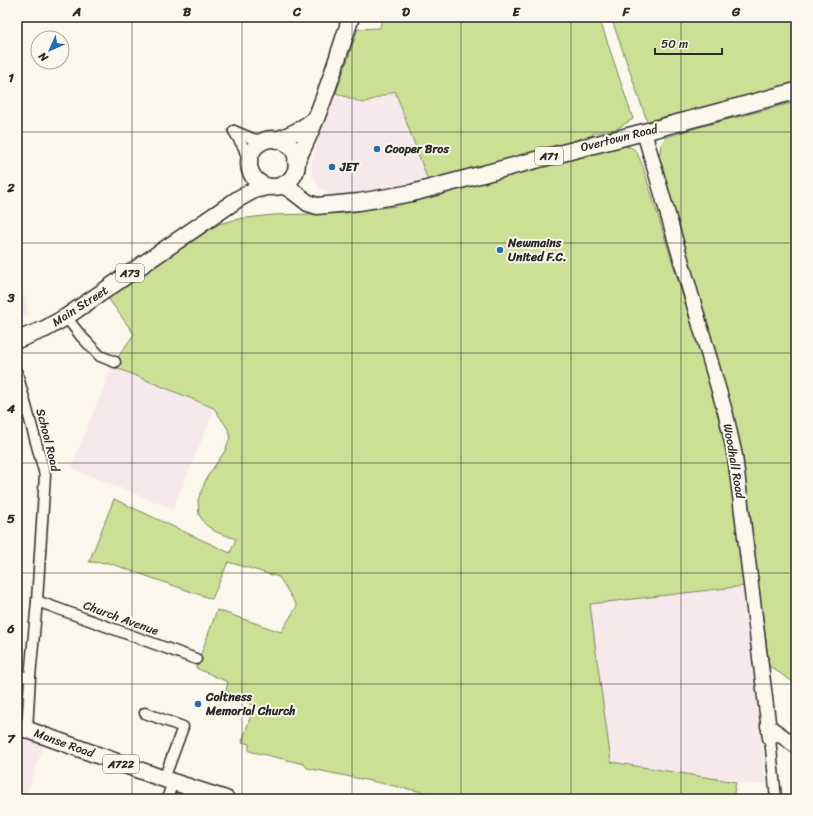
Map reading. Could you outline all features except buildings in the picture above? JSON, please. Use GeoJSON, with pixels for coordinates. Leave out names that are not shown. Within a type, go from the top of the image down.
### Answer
{"type":"FeatureCollection","features":[{"type":"Feature","properties":{"kind":"main road","name":"A73"},"geometry":{"type":"LineString","coordinates":[[275,186],[288,182],[293,176],[323,102],[351,17]]}},
{"type":"Feature","properties":{"kind":"main road","name":"Overtown Road"},"geometry":{"type":"LineString","coordinates":[[275,186],[290,189],[308,203],[317,206],[359,202],[412,194],[547,156],[644,132],[796,91]]}},
{"type":"Feature","properties":{"kind":"main road","name":"A73"},"geometry":{"type":"LineString","coordinates":[[249,167],[250,156],[258,144],[300,131],[317,117]]}},
{"type":"Feature","properties":{"kind":"main road"},"geometry":{"type":"LineString","coordinates":[[271,140],[285,143],[295,154],[295,180],[302,198]]}},
{"type":"Feature","properties":{"kind":"main road"},"geometry":{"type":"LineString","coordinates":[[249,167],[252,176],[256,181],[261,184],[275,186]]}},
{"type":"Feature","properties":{"kind":"main road","name":"Main Street"},"geometry":{"type":"LineString","coordinates":[[238,199],[244,190],[248,179],[249,167]]}},
{"type":"Feature","properties":{"kind":"main road","name":"Main Street"},"geometry":{"type":"LineString","coordinates":[[17,340],[45,329],[66,317],[238,199],[254,190],[275,186]]}},
{"type":"Feature","properties":{"kind":"main road","name":"Manse Road"},"geometry":{"type":"LineString","coordinates":[[22,728],[169,781],[226,799]]}},
{"type":"Feature","properties":{"kind":"street"},"geometry":{"type":"LineString","coordinates":[[249,167],[244,148],[234,131],[253,139],[271,140]]}},
{"type":"Feature","properties":{"kind":"street","name":"Woodhall Road"},"geometry":{"type":"LineString","coordinates":[[644,132],[726,416],[735,456],[776,799]]}},
{"type":"Feature","properties":{"kind":"street"},"geometry":{"type":"LineString","coordinates":[[66,317],[100,356],[114,362]]}},
{"type":"Feature","properties":{"kind":"street","name":"School Road"},"geometry":{"type":"LineString","coordinates":[[17,373],[45,475],[37,601],[30,677],[22,728]]}},
{"type":"Feature","properties":{"kind":"street","name":"Church Avenue"},"geometry":{"type":"LineString","coordinates":[[37,601],[196,659]]}},
{"type":"Feature","properties":{"kind":"street"},"geometry":{"type":"LineString","coordinates":[[17,676],[30,677]]}},
{"type":"Feature","properties":{"kind":"street"},"geometry":{"type":"LineString","coordinates":[[145,713],[183,727],[169,781],[167,799]]}},
{"type":"Feature","properties":{"kind":"street"},"geometry":{"type":"LineString","coordinates":[[769,732],[796,746]]}},
{"type":"Feature","properties":{"kind":"shaded area"},"geometry":{"type":"Polygon","coordinates":[[[395,91],[429,183],[349,196],[328,193],[320,188],[316,182],[311,166],[324,120],[336,93],[363,103],[395,91]]]}},
{"type":"Feature","properties":{"kind":"shaded area"},"geometry":{"type":"Polygon","coordinates":[[[17,265],[29,315],[17,320],[17,265]]]}},
{"type":"Feature","properties":{"kind":"shaded area"},"geometry":{"type":"Polygon","coordinates":[[[112,366],[215,408],[173,509],[71,468],[112,366]]]}},
{"type":"Feature","properties":{"kind":"shaded area"},"geometry":{"type":"Polygon","coordinates":[[[744,586],[766,785],[736,782],[611,763],[590,604],[744,586]]]}},
{"type":"Feature","properties":{"kind":"shaded area"},"geometry":{"type":"Polygon","coordinates":[[[17,732],[44,744],[25,799],[17,799],[17,732]]]}},
{"type":"Feature","properties":{"kind":"green space"},"geometry":{"type":"Polygon","coordinates":[[[382,17],[599,17],[633,119],[616,129],[593,133],[593,135],[429,183],[395,91],[363,103],[336,93],[358,29],[380,28],[382,17]]]}},
{"type":"Feature","properties":{"kind":"green space"},"geometry":{"type":"Polygon","coordinates":[[[611,17],[796,17],[796,83],[749,97],[647,121],[611,17]]]}},
{"type":"Feature","properties":{"kind":"green space"},"geometry":{"type":"Polygon","coordinates":[[[796,102],[796,684],[769,666],[745,475],[733,424],[659,157],[661,145],[666,137],[796,102]]]}},
{"type":"Feature","properties":{"kind":"green space"},"geometry":{"type":"Polygon","coordinates":[[[618,145],[635,150],[643,167],[714,398],[733,480],[744,586],[590,604],[611,762],[736,782],[733,799],[460,799],[307,768],[304,764],[249,751],[249,744],[242,742],[254,706],[226,691],[228,682],[196,668],[217,610],[281,632],[297,606],[279,577],[228,562],[212,599],[109,563],[89,562],[114,499],[230,553],[236,539],[216,532],[206,525],[199,515],[198,500],[207,477],[225,451],[230,437],[228,429],[214,408],[112,366],[134,334],[108,298],[219,224],[238,219],[273,215],[344,213],[396,206],[618,145]]]}},
{"type":"Feature","properties":{"kind":"place","name":"Cooper Bros"},"geometry":{"type":"Point","coordinates":[377,149]}},
{"type":"Feature","properties":{"kind":"place","name":"JET"},"geometry":{"type":"Point","coordinates":[332,167]}},
{"type":"Feature","properties":{"kind":"place","name":"Newmains United F.C."},"geometry":{"type":"Point","coordinates":[500,250]}},
{"type":"Feature","properties":{"kind":"place","name":"Coltness Memorial Church"},"geometry":{"type":"Point","coordinates":[198,704]}}]}
